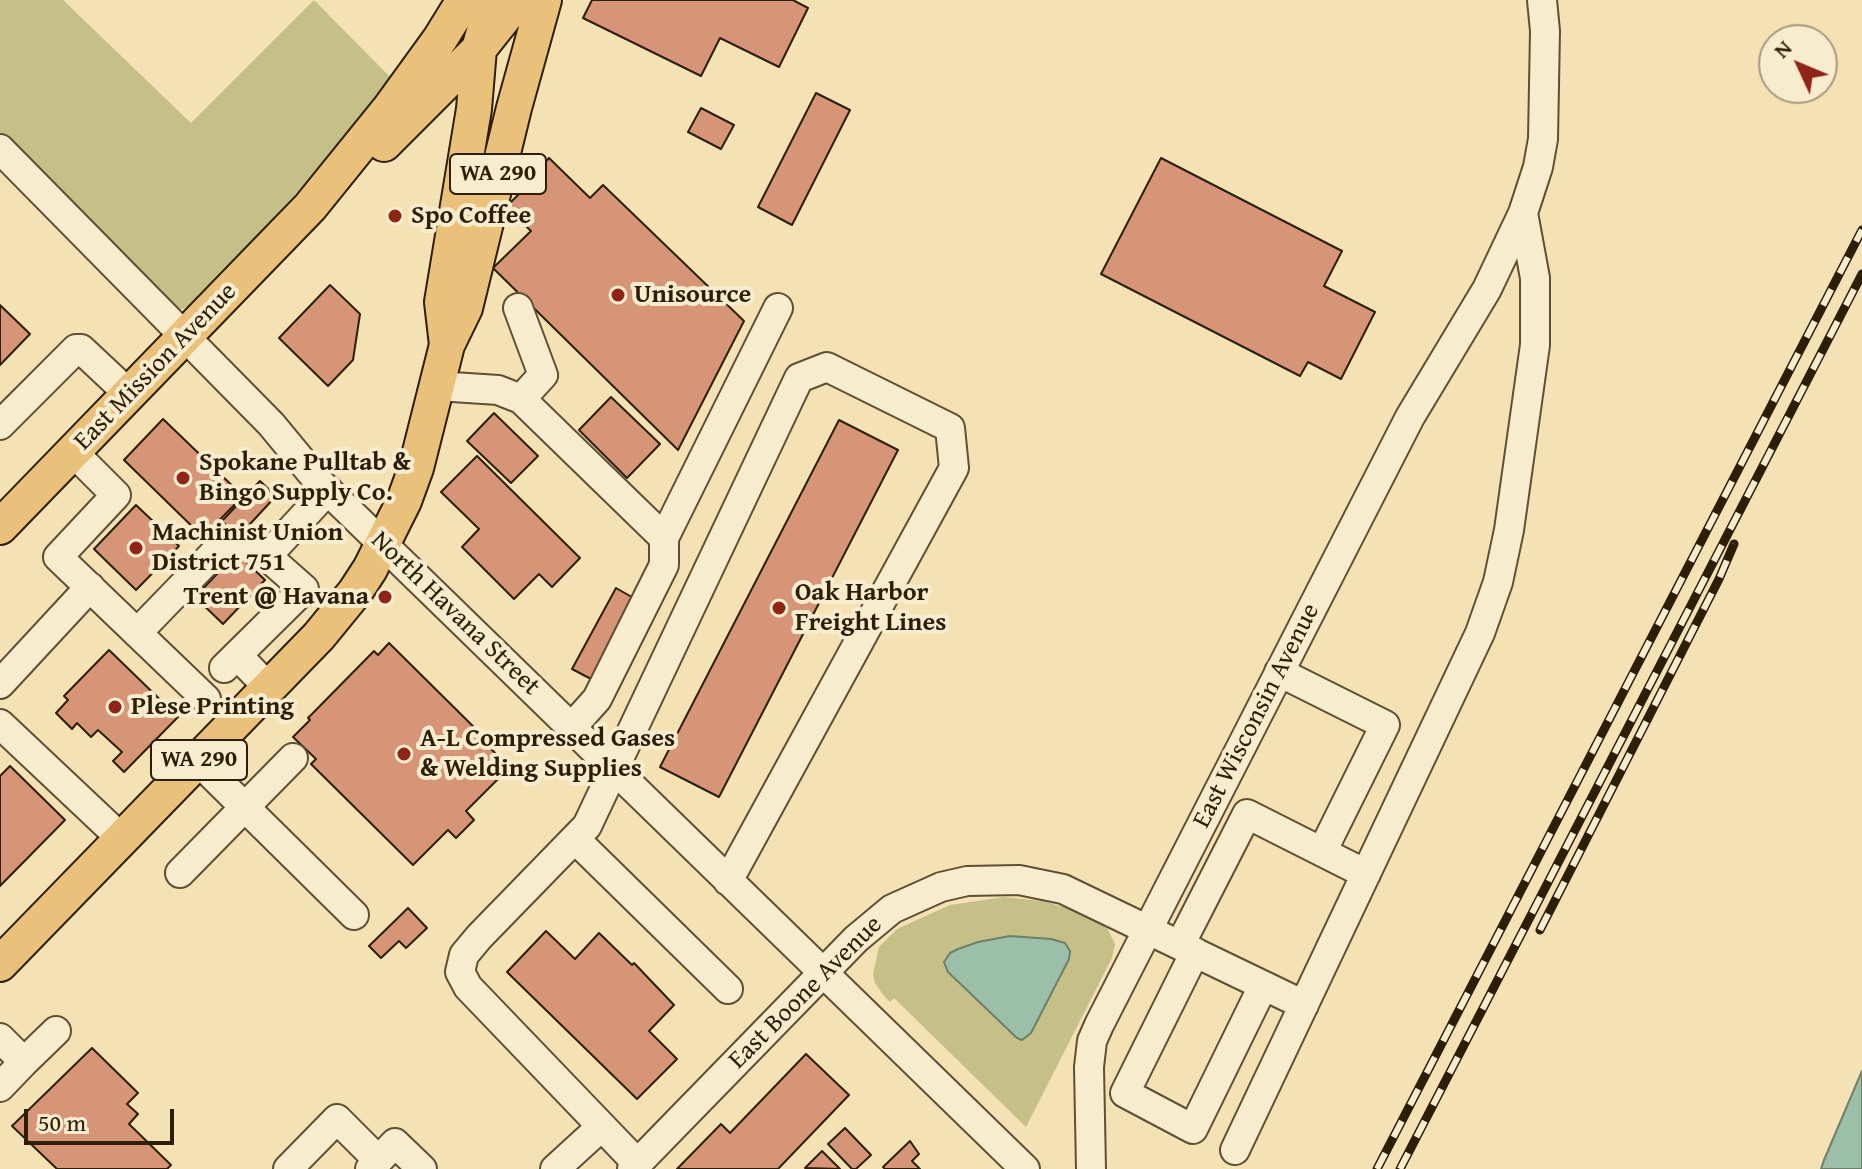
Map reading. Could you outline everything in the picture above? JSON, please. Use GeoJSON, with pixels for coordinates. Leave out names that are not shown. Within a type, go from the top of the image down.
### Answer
{"type":"FeatureCollection","features":[{"type":"Feature","properties":{"kind":"main road","name":"East Mission Avenue"},"geometry":{"type":"LineString","coordinates":[[0,527],[310,207],[407,85],[464,0]]}},
{"type":"Feature","properties":{"kind":"main road","name":"WA 290"},"geometry":{"type":"LineString","coordinates":[[447,345],[442,302],[474,109],[479,49],[493,0]]}},
{"type":"Feature","properties":{"kind":"main road","name":"East Mission Avenue"},"geometry":{"type":"LineString","coordinates":[[310,207],[389,140],[479,49],[518,0]]}},
{"type":"Feature","properties":{"kind":"main road","name":"WA 290"},"geometry":{"type":"LineString","coordinates":[[0,964],[339,614],[383,544],[416,468],[447,345],[465,308],[544,0]]}},
{"type":"Feature","properties":{"kind":"street","name":"East Wisconsin Avenue"},"geometry":{"type":"LineString","coordinates":[[1091,1169],[1089,1067],[1092,1041],[1410,417],[1472,314],[1523,213],[1538,167],[1543,139],[1545,31],[1542,0]]}},
{"type":"Feature","properties":{"kind":"street","name":"North Havana Street"},"geometry":{"type":"LineString","coordinates":[[0,149],[284,437],[328,490],[1025,1169]]}},
{"type":"Feature","properties":{"kind":"street"},"geometry":{"type":"LineString","coordinates":[[1235,1150],[1480,633],[1498,582],[1509,530],[1535,345],[1535,278],[1523,213]]}},
{"type":"Feature","properties":{"kind":"street"},"geometry":{"type":"LineString","coordinates":[[518,308],[543,375],[521,399]]}},
{"type":"Feature","properties":{"kind":"street"},"geometry":{"type":"LineString","coordinates":[[571,728],[597,699],[664,565],[664,538],[778,308]]}},
{"type":"Feature","properties":{"kind":"street"},"geometry":{"type":"LineString","coordinates":[[0,425],[76,349],[81,349],[129,394]]}},
{"type":"Feature","properties":{"kind":"street"},"geometry":{"type":"LineString","coordinates":[[634,1166],[468,987],[460,972],[464,955],[587,826],[799,378],[827,367],[950,428],[954,468],[728,881]]}},
{"type":"Feature","properties":{"kind":"street"},"geometry":{"type":"LineString","coordinates":[[437,386],[498,390],[521,399],[664,538]]}},
{"type":"Feature","properties":{"kind":"street"},"geometry":{"type":"LineString","coordinates":[[73,452],[116,495],[58,557],[206,699]]}},
{"type":"Feature","properties":{"kind":"street"},"geometry":{"type":"LineString","coordinates":[[267,556],[328,490]]}},
{"type":"Feature","properties":{"kind":"street"},"geometry":{"type":"LineString","coordinates":[[137,633],[223,544],[252,543],[304,589],[231,662],[269,688]]}},
{"type":"Feature","properties":{"kind":"street"},"geometry":{"type":"LineString","coordinates":[[0,684],[90,587]]}},
{"type":"Feature","properties":{"kind":"street"},"geometry":{"type":"LineString","coordinates":[[1279,672],[1385,725],[1322,852]]}},
{"type":"Feature","properties":{"kind":"street"},"geometry":{"type":"LineString","coordinates":[[0,724],[122,839]]}},
{"type":"Feature","properties":{"kind":"street"},"geometry":{"type":"LineString","coordinates":[[180,873],[293,758]]}},
{"type":"Feature","properties":{"kind":"street"},"geometry":{"type":"LineString","coordinates":[[198,761],[354,915]]}},
{"type":"Feature","properties":{"kind":"street"},"geometry":{"type":"LineString","coordinates":[[1263,986],[1193,1129],[1125,1093],[1247,814],[1366,874]]}},
{"type":"Feature","properties":{"kind":"street"},"geometry":{"type":"LineString","coordinates":[[576,840],[728,989]]}},
{"type":"Feature","properties":{"kind":"street","name":"East Boone Avenue"},"geometry":{"type":"LineString","coordinates":[[634,1166],[874,922],[892,909],[941,887],[967,881],[1042,883],[1084,898],[1304,1005]]}},
{"type":"Feature","properties":{"kind":"street"},"geometry":{"type":"LineString","coordinates":[[0,1087],[56,1031]]}},
{"type":"Feature","properties":{"kind":"street"},"geometry":{"type":"LineString","coordinates":[[0,1038],[24,1062]]}},
{"type":"Feature","properties":{"kind":"street"},"geometry":{"type":"LineString","coordinates":[[288,1169],[337,1119],[374,1165],[395,1143],[422,1169]]}},
{"type":"Feature","properties":{"kind":"street"},"geometry":{"type":"LineString","coordinates":[[555,1169],[601,1127]]}},
{"type":"Feature","properties":{"kind":"street"},"geometry":{"type":"LineString","coordinates":[[1070,1169],[1090,1132]]}},
{"type":"Feature","properties":{"kind":"shaded area"},"geometry":{"type":"Polygon","coordinates":[[[0,0],[63,0],[191,123],[314,0],[396,83],[193,304],[183,309],[173,308],[0,138],[0,0]]]}},
{"type":"Feature","properties":{"kind":"shaded area"},"geometry":{"type":"Polygon","coordinates":[[[1004,897],[1042,901],[1074,910],[1107,928],[1115,944],[1112,958],[1026,1127],[894,998],[890,1002],[884,996],[873,974],[879,947],[897,929],[950,905],[1004,897]]]}},
{"type":"Feature","properties":{"kind":"shaded area"},"geometry":{"type":"Polygon","coordinates":[[[1010,936],[1051,939],[1065,943],[1070,951],[1069,959],[1031,1033],[1022,1040],[948,972],[944,962],[950,953],[958,949],[1010,936]]]}},
{"type":"Feature","properties":{"kind":"shaded area"},"geometry":{"type":"Polygon","coordinates":[[[1862,1071],[1862,1169],[1821,1169],[1824,1160],[1862,1071]]]}},
{"type":"Feature","properties":{"kind":"building"},"geometry":{"type":"Polygon","coordinates":[[[592,0],[793,0],[808,8],[779,67],[720,38],[701,76],[583,18],[592,0]]]}},
{"type":"Feature","properties":{"kind":"building"},"geometry":{"type":"Polygon","coordinates":[[[816,93],[850,110],[792,225],[758,207],[816,93]]]}},
{"type":"Feature","properties":{"kind":"building"},"geometry":{"type":"Polygon","coordinates":[[[701,108],[734,125],[721,149],[688,132],[701,108]]]}},
{"type":"Feature","properties":{"kind":"building","name":"Unisource"},"geometry":{"type":"Polygon","coordinates":[[[549,158],[590,198],[603,185],[744,321],[678,450],[493,268],[531,231],[506,207],[549,158]]]}},
{"type":"Feature","properties":{"kind":"building"},"geometry":{"type":"Polygon","coordinates":[[[1161,158],[1342,251],[1324,286],[1375,312],[1341,379],[1308,362],[1300,376],[1101,274],[1161,158]]]}},
{"type":"Feature","properties":{"kind":"building"},"geometry":{"type":"Polygon","coordinates":[[[330,285],[360,314],[353,360],[328,386],[279,338],[330,285]]]}},
{"type":"Feature","properties":{"kind":"building"},"geometry":{"type":"Polygon","coordinates":[[[0,305],[30,334],[0,365],[0,305]]]}},
{"type":"Feature","properties":{"kind":"building"},"geometry":{"type":"Polygon","coordinates":[[[611,397],[660,444],[627,478],[579,430],[611,397]]]}},
{"type":"Feature","properties":{"kind":"building"},"geometry":{"type":"Polygon","coordinates":[[[494,413],[538,456],[511,483],[467,441],[494,413]]]}},
{"type":"Feature","properties":{"kind":"building","name":"Spokane Pulltab & Bingo Supply Co."},"geometry":{"type":"Polygon","coordinates":[[[163,419],[243,496],[203,537],[124,460],[163,419]]]}},
{"type":"Feature","properties":{"kind":"building","name":"Oak Harbor Freight Lines"},"geometry":{"type":"Polygon","coordinates":[[[839,420],[898,450],[719,797],[660,767],[839,420]]]}},
{"type":"Feature","properties":{"kind":"building"},"geometry":{"type":"Polygon","coordinates":[[[477,456],[580,558],[552,587],[539,574],[514,599],[462,547],[479,529],[441,492],[477,456]]]}},
{"type":"Feature","properties":{"kind":"building"},"geometry":{"type":"Polygon","coordinates":[[[260,481],[276,496],[238,537],[222,521],[260,481]]]}},
{"type":"Feature","properties":{"kind":"building","name":"Machinist Union District 751"},"geometry":{"type":"Polygon","coordinates":[[[136,505],[179,546],[136,590],[94,549],[136,505]]]}},
{"type":"Feature","properties":{"kind":"building"},"geometry":{"type":"Polygon","coordinates":[[[237,553],[265,580],[223,624],[195,597],[237,553]]]}},
{"type":"Feature","properties":{"kind":"building"},"geometry":{"type":"Polygon","coordinates":[[[616,588],[637,600],[593,680],[572,669],[616,588]]]}},
{"type":"Feature","properties":{"kind":"building","name":"A-L Compressed Gases & Welding Supplies"},"geometry":{"type":"Polygon","coordinates":[[[389,643],[494,747],[492,750],[510,767],[466,811],[474,820],[456,838],[448,830],[413,865],[311,764],[316,759],[293,737],[374,651],[378,655],[389,643]]]}},
{"type":"Feature","properties":{"kind":"building","name":"Plese Printing"},"geometry":{"type":"Polygon","coordinates":[[[109,650],[178,717],[124,772],[113,761],[122,752],[98,730],[91,737],[77,723],[72,729],[56,713],[68,700],[64,696],[109,650]]]}},
{"type":"Feature","properties":{"kind":"building"},"geometry":{"type":"Polygon","coordinates":[[[10,766],[65,820],[0,886],[0,776],[10,766]]]}},
{"type":"Feature","properties":{"kind":"building"},"geometry":{"type":"Polygon","coordinates":[[[408,908],[427,928],[406,948],[399,941],[381,958],[369,946],[408,908]]]}},
{"type":"Feature","properties":{"kind":"building"},"geometry":{"type":"Polygon","coordinates":[[[546,931],[575,959],[599,933],[632,965],[634,963],[674,1005],[649,1031],[677,1059],[637,1099],[507,972],[546,931]]]}},
{"type":"Feature","properties":{"kind":"building"},"geometry":{"type":"Polygon","coordinates":[[[92,1048],[138,1093],[127,1104],[138,1114],[129,1124],[171,1165],[167,1169],[57,1169],[12,1126],[92,1048]]]}},
{"type":"Feature","properties":{"kind":"building"},"geometry":{"type":"Polygon","coordinates":[[[806,1054],[849,1095],[778,1169],[677,1169],[721,1124],[730,1133],[806,1054]]]}},
{"type":"Feature","properties":{"kind":"building"},"geometry":{"type":"Polygon","coordinates":[[[845,1128],[871,1155],[856,1169],[852,1169],[828,1144],[845,1128]]]}},
{"type":"Feature","properties":{"kind":"building"},"geometry":{"type":"Polygon","coordinates":[[[910,1141],[919,1154],[912,1161],[920,1169],[885,1169],[883,1167],[910,1141]]]}},
{"type":"Feature","properties":{"kind":"building"},"geometry":{"type":"Polygon","coordinates":[[[822,1151],[840,1169],[805,1168],[822,1151]]]}},
{"type":"Feature","properties":{"kind":"railway"},"geometry":{"type":"LineString","coordinates":[[1377,1169],[1862,230]]}},
{"type":"Feature","properties":{"kind":"railway"},"geometry":{"type":"LineString","coordinates":[[1400,1169],[1862,274]]}},
{"type":"Feature","properties":{"kind":"railway"},"geometry":{"type":"LineString","coordinates":[[1540,930],[1734,544]]}},
{"type":"Feature","properties":{"kind":"place","name":"Spo Coffee"},"geometry":{"type":"Point","coordinates":[395,216]}},
{"type":"Feature","properties":{"kind":"place","name":"Unisource"},"geometry":{"type":"Point","coordinates":[618,295]}},
{"type":"Feature","properties":{"kind":"place","name":"Spokane Pulltab & Bingo Supply Co."},"geometry":{"type":"Point","coordinates":[183,478]}},
{"type":"Feature","properties":{"kind":"place","name":"Machinist Union District 751"},"geometry":{"type":"Point","coordinates":[136,548]}},
{"type":"Feature","properties":{"kind":"place","name":"Trent @ Havana"},"geometry":{"type":"Point","coordinates":[385,597]}},
{"type":"Feature","properties":{"kind":"place","name":"Oak Harbor Freight Lines"},"geometry":{"type":"Point","coordinates":[779,608]}},
{"type":"Feature","properties":{"kind":"place","name":"Plese Printing"},"geometry":{"type":"Point","coordinates":[115,707]}},
{"type":"Feature","properties":{"kind":"place","name":"A-L Compressed Gases & Welding Supplies"},"geometry":{"type":"Point","coordinates":[404,754]}}]}
